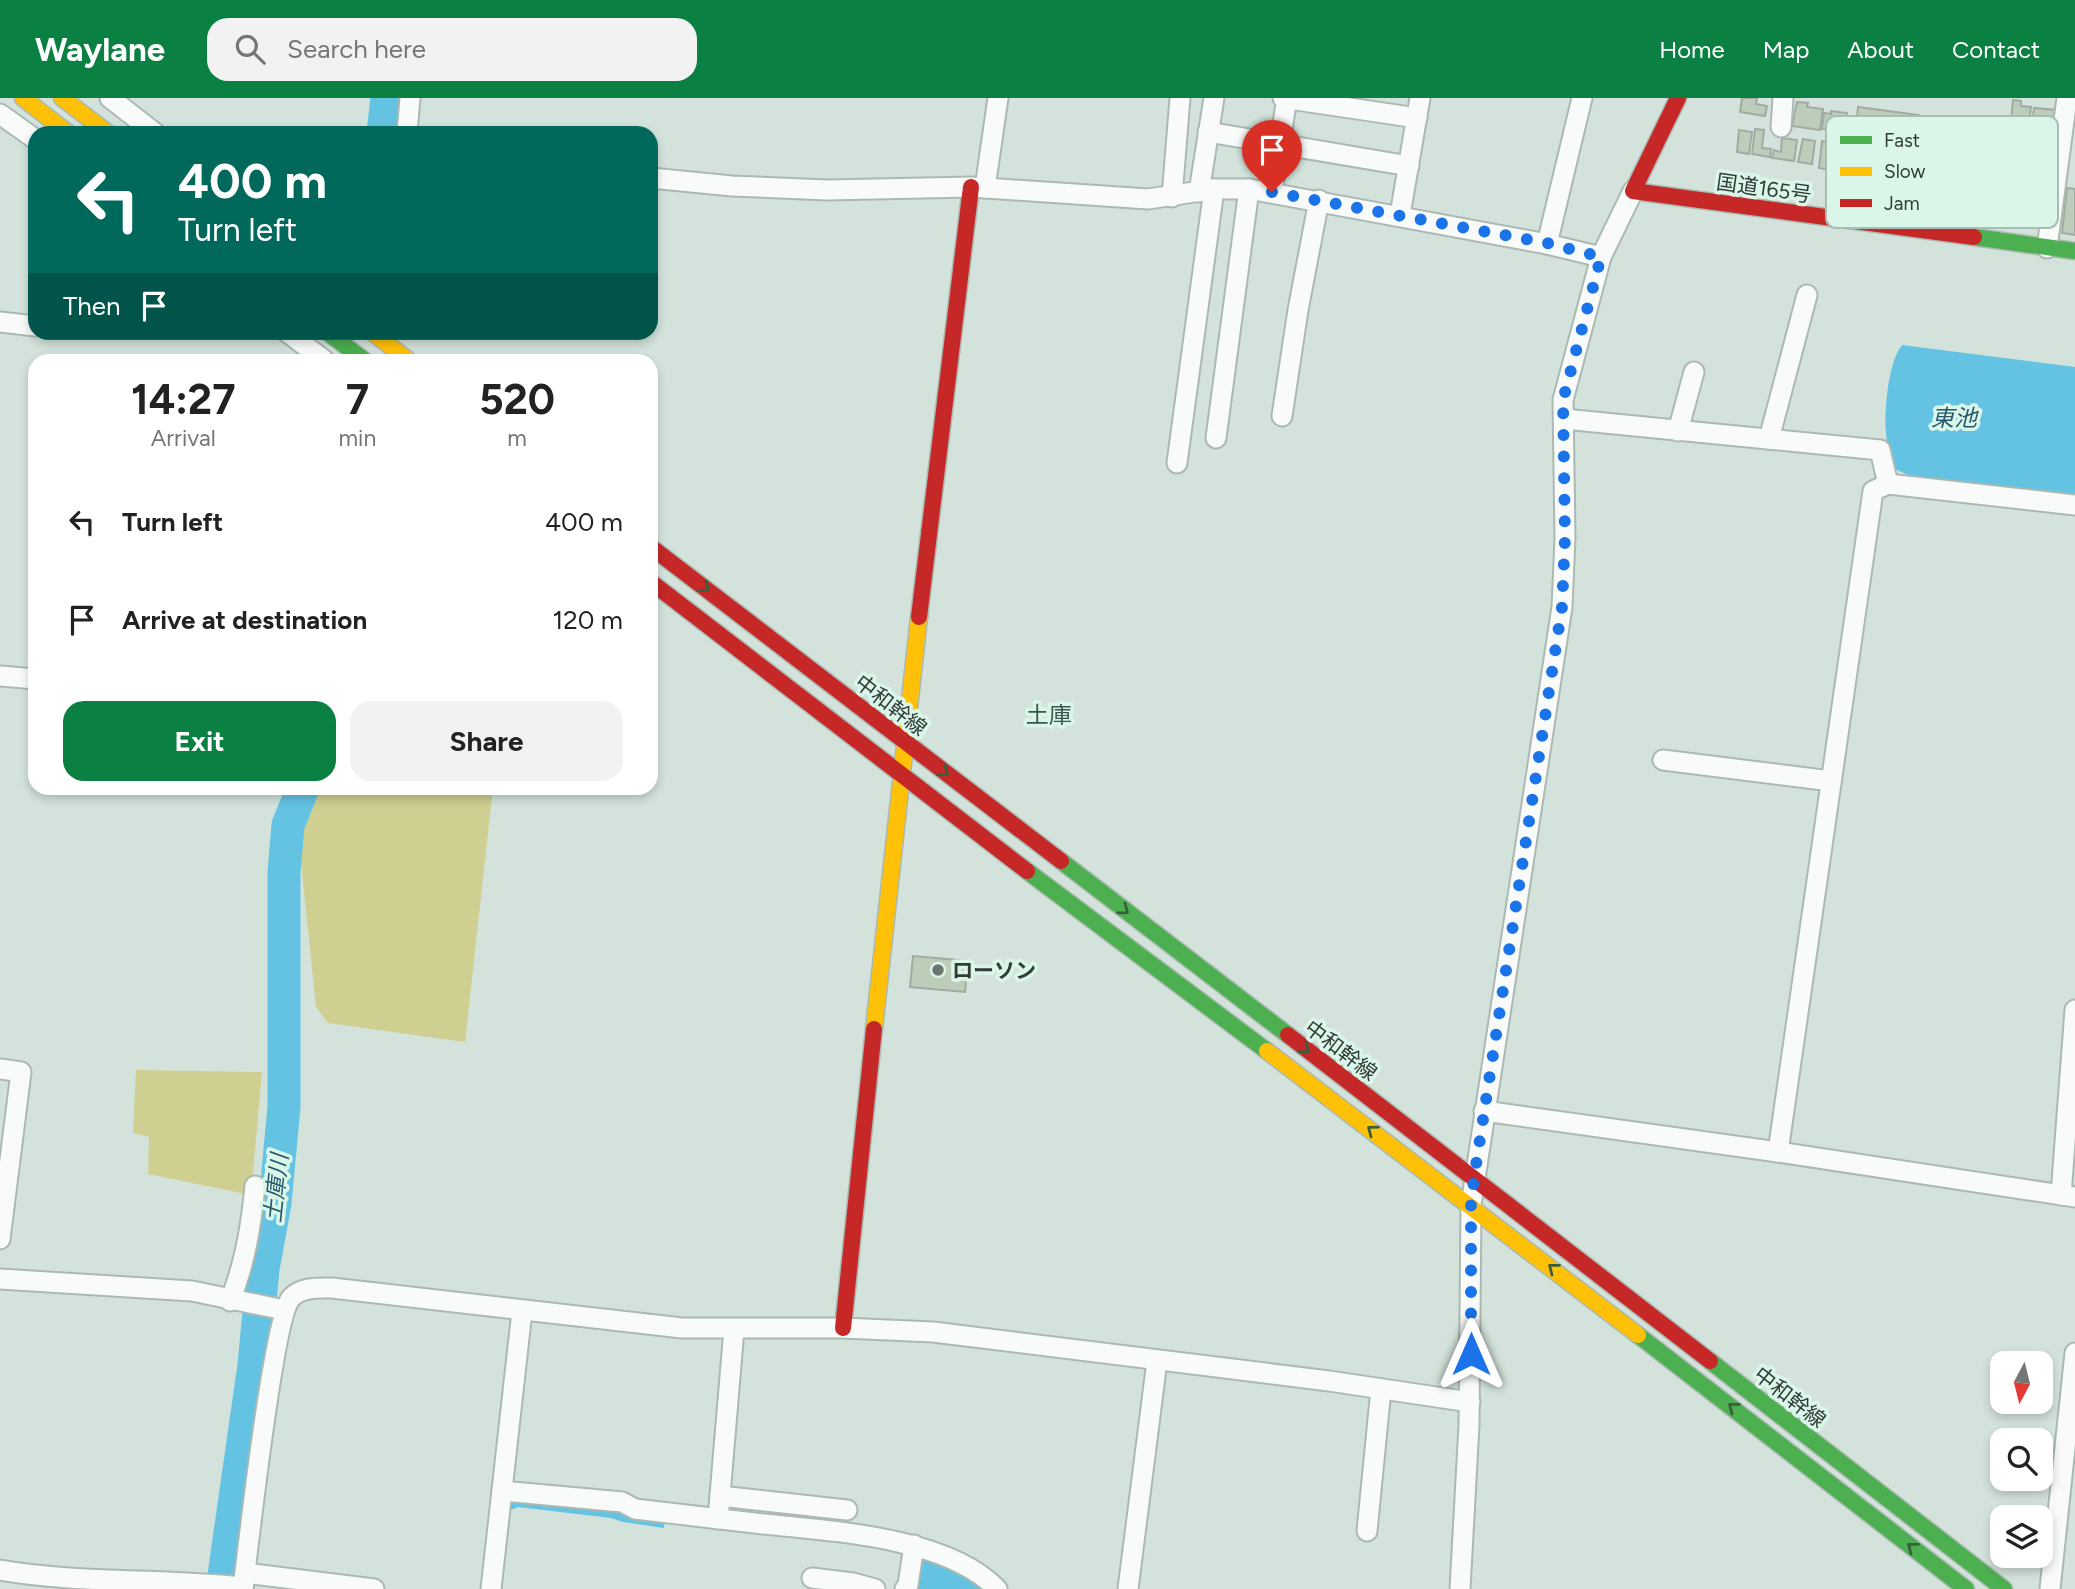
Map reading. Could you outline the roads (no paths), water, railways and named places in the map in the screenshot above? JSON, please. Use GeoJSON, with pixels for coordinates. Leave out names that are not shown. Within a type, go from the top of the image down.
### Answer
{"type":"FeatureCollection","features":[{"type":"Feature","properties":{"kind":"main road"},"geometry":{"type":"LineString","coordinates":[[23,98],[59,126]]}},
{"type":"Feature","properties":{"kind":"main road"},"geometry":{"type":"LineString","coordinates":[[62,98],[99,126]]}},
{"type":"Feature","properties":{"kind":"main road"},"geometry":{"type":"LineString","coordinates":[[1633,191],[1678,98]]}},
{"type":"Feature","properties":{"kind":"main road"},"geometry":{"type":"LineString","coordinates":[[843,1328],[904,741],[978,188]]}},
{"type":"Feature","properties":{"kind":"main road","name":"国道165号"},"geometry":{"type":"LineString","coordinates":[[1633,191],[1826,218]]}},
{"type":"Feature","properties":{"kind":"main road","name":"国道165号"},"geometry":{"type":"LineString","coordinates":[[1902,228],[2075,251]]}},
{"type":"Feature","properties":{"kind":"main road"},"geometry":{"type":"LineString","coordinates":[[337,340],[355,354]]}},
{"type":"Feature","properties":{"kind":"main road"},"geometry":{"type":"LineString","coordinates":[[384,340],[401,354]]}},
{"type":"Feature","properties":{"kind":"main road","name":"中和幹線"},"geometry":{"type":"LineString","coordinates":[[658,552],[1474,1178],[2004,1589]]}},
{"type":"Feature","properties":{"kind":"main road","name":"中和幹線"},"geometry":{"type":"LineString","coordinates":[[658,587],[901,776],[1471,1205],[1966,1589]]}},
{"type":"Feature","properties":{"kind":"street"},"geometry":{"type":"LineString","coordinates":[[110,98],[146,126]]}},
{"type":"Feature","properties":{"kind":"street"},"geometry":{"type":"LineString","coordinates":[[408,126],[410,98]]}},
{"type":"Feature","properties":{"kind":"street"},"geometry":{"type":"LineString","coordinates":[[978,188],[998,98]]}},
{"type":"Feature","properties":{"kind":"street"},"geometry":{"type":"LineString","coordinates":[[1172,197],[1180,98]]}},
{"type":"Feature","properties":{"kind":"street"},"geometry":{"type":"LineString","coordinates":[[1177,463],[1207,191],[1208,132],[1214,98]]}},
{"type":"Feature","properties":{"kind":"street"},"geometry":{"type":"LineString","coordinates":[[1272,192],[1286,98],[1417,118]]}},
{"type":"Feature","properties":{"kind":"street"},"geometry":{"type":"LineString","coordinates":[[1400,215],[1420,98]]}},
{"type":"Feature","properties":{"kind":"street"},"geometry":{"type":"LineString","coordinates":[[1547,243],[1582,98]]}},
{"type":"Feature","properties":{"kind":"street"},"geometry":{"type":"LineString","coordinates":[[1780,127],[1783,98]]}},
{"type":"Feature","properties":{"kind":"street"},"geometry":{"type":"LineString","coordinates":[[2058,166],[2067,98]]}},
{"type":"Feature","properties":{"kind":"street"},"geometry":{"type":"LineString","coordinates":[[0,114],[28,134]]}},
{"type":"Feature","properties":{"kind":"street"},"geometry":{"type":"LineString","coordinates":[[1208,132],[1280,142],[1409,166]]}},
{"type":"Feature","properties":{"kind":"street"},"geometry":{"type":"LineString","coordinates":[[658,179],[732,186],[827,190],[978,188],[1148,199],[1207,191],[1250,189],[1547,243],[1601,257]]}},
{"type":"Feature","properties":{"kind":"street"},"geometry":{"type":"LineString","coordinates":[[1216,438],[1250,189]]}},
{"type":"Feature","properties":{"kind":"street"},"geometry":{"type":"LineString","coordinates":[[1460,1589],[1470,1402],[1471,1205],[1562,607],[1565,538],[1564,419],[1567,381],[1601,257],[1633,191]]}},
{"type":"Feature","properties":{"kind":"street"},"geometry":{"type":"LineString","coordinates":[[1282,416],[1297,310],[1319,200]]}},
{"type":"Feature","properties":{"kind":"street"},"geometry":{"type":"LineString","coordinates":[[2047,248],[2050,228]]}},
{"type":"Feature","properties":{"kind":"street"},"geometry":{"type":"LineString","coordinates":[[1769,439],[1807,295]]}},
{"type":"Feature","properties":{"kind":"street"},"geometry":{"type":"LineString","coordinates":[[0,322],[28,325]]}},
{"type":"Feature","properties":{"kind":"street"},"geometry":{"type":"LineString","coordinates":[[298,340],[316,354]]}},
{"type":"Feature","properties":{"kind":"street"},"geometry":{"type":"LineString","coordinates":[[333,340],[344,346]]}},
{"type":"Feature","properties":{"kind":"street"},"geometry":{"type":"LineString","coordinates":[[1678,430],[1695,372]]}},
{"type":"Feature","properties":{"kind":"street"},"geometry":{"type":"LineString","coordinates":[[1564,419],[1881,450],[1888,484]]}},
{"type":"Feature","properties":{"kind":"street"},"geometry":{"type":"LineString","coordinates":[[1778,1152],[1873,491],[1888,484],[2075,505]]}},
{"type":"Feature","properties":{"kind":"street"},"geometry":{"type":"LineString","coordinates":[[0,676],[28,678]]}},
{"type":"Feature","properties":{"kind":"street"},"geometry":{"type":"LineString","coordinates":[[1663,760],[1831,781]]}},
{"type":"Feature","properties":{"kind":"street"},"geometry":{"type":"LineString","coordinates":[[1484,1111],[2068,1196],[2075,1010]]}},
{"type":"Feature","properties":{"kind":"street"},"geometry":{"type":"LineString","coordinates":[[0,1069],[21,1072],[4,1173],[0,1239]]}},
{"type":"Feature","properties":{"kind":"street"},"geometry":{"type":"LineString","coordinates":[[230,1301],[249,1242],[254,1186]]}},
{"type":"Feature","properties":{"kind":"street"},"geometry":{"type":"LineString","coordinates":[[0,1279],[192,1291],[230,1301],[284,1310]]}},
{"type":"Feature","properties":{"kind":"street"},"geometry":{"type":"LineString","coordinates":[[243,1583],[284,1310],[294,1295],[311,1288],[332,1288],[645,1325],[734,1329],[843,1328],[979,1337],[1470,1402]]}},
{"type":"Feature","properties":{"kind":"street"},"geometry":{"type":"LineString","coordinates":[[491,1589],[522,1311]]}},
{"type":"Feature","properties":{"kind":"street"},"geometry":{"type":"LineString","coordinates":[[718,1519],[734,1329]]}},
{"type":"Feature","properties":{"kind":"street"},"geometry":{"type":"LineString","coordinates":[[2050,1589],[2075,1353]]}},
{"type":"Feature","properties":{"kind":"street"},"geometry":{"type":"LineString","coordinates":[[1128,1589],[1157,1361]]}},
{"type":"Feature","properties":{"kind":"street"},"geometry":{"type":"LineString","coordinates":[[1367,1531],[1381,1389]]}},
{"type":"Feature","properties":{"kind":"street"},"geometry":{"type":"LineString","coordinates":[[502,1491],[622,1502],[635,1509],[820,1530],[914,1545],[978,1571],[997,1589]]}},
{"type":"Feature","properties":{"kind":"street"},"geometry":{"type":"LineString","coordinates":[[720,1496],[847,1510]]}},
{"type":"Feature","properties":{"kind":"street"},"geometry":{"type":"LineString","coordinates":[[905,1589],[908,1585],[914,1545]]}},
{"type":"Feature","properties":{"kind":"street"},"geometry":{"type":"LineString","coordinates":[[0,1570],[96,1580],[192,1581],[374,1589]]}},
{"type":"Feature","properties":{"kind":"street"},"geometry":{"type":"LineString","coordinates":[[813,1578],[875,1589]]}},
{"type":"Feature","properties":{"kind":"water","name":"東池"},"geometry":{"type":"Polygon","coordinates":[[[1902,345],[2075,367],[2075,496],[1918,480],[1893,468],[1886,434],[1886,401],[1893,363],[1902,345]]]}},
{"type":"Feature","properties":{"kind":"water"},"geometry":{"type":"Polygon","coordinates":[[[508,1500],[618,1506],[665,1519],[664,1528],[611,1518],[518,1507],[511,1510],[502,1589],[497,1589],[508,1500]]]}},
{"type":"Feature","properties":{"kind":"water"},"geometry":{"type":"Polygon","coordinates":[[[919,1558],[956,1572],[977,1575],[987,1589],[912,1589],[919,1558]]]}},
{"type":"Feature","properties":{"kind":"waterway","name":"土庫川"},"geometry":{"type":"LineString","coordinates":[[384,126],[387,98]]}},
{"type":"Feature","properties":{"kind":"waterway","name":"土庫川"},"geometry":{"type":"LineString","coordinates":[[222,1589],[254,1365],[263,1269],[275,1203],[284,1107],[284,872],[288,825],[300,795]]}},
{"type":"Feature","properties":{"kind":"place","name":"ローソン"},"geometry":{"type":"Point","coordinates":[938,970]}},
{"type":"Feature","properties":{"kind":"district","name":"土庫"},"geometry":{"type":"Point","coordinates":[1049,715]}}]}
